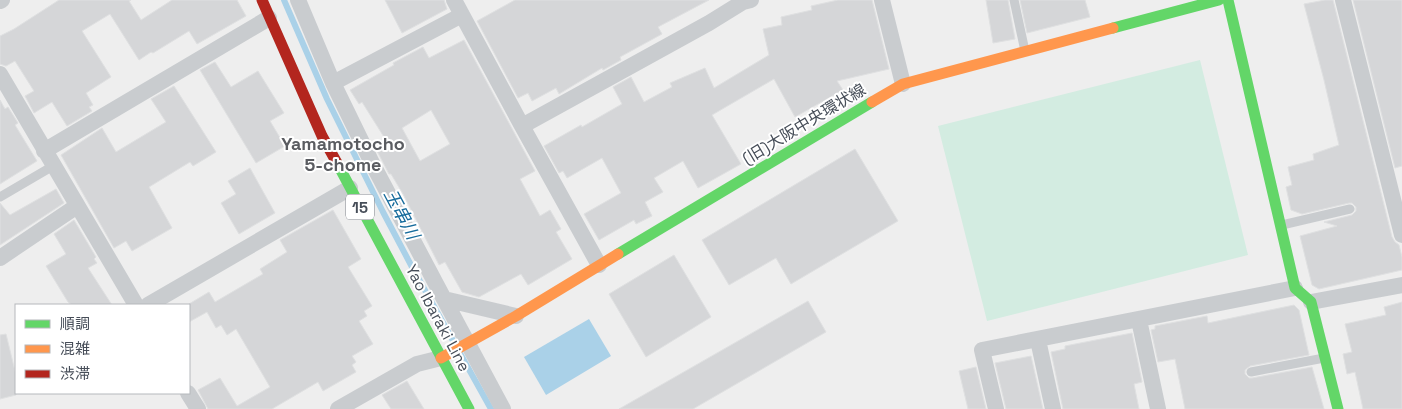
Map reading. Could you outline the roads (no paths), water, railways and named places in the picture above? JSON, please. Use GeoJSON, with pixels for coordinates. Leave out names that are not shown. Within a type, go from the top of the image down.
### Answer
{"type":"FeatureCollection","features":[{"type":"Feature","properties":{"kind":"street","name":"Yao Ibaraki Line"},"geometry":{"type":"LineString","coordinates":[[262,0],[322,136],[469,409]]}},
{"type":"Feature","properties":{"kind":"street"},"geometry":{"type":"LineString","coordinates":[[298,0],[333,83],[372,163],[503,409]]}},
{"type":"Feature","properties":{"kind":"street"},"geometry":{"type":"LineString","coordinates":[[454,0],[599,265]]}},
{"type":"Feature","properties":{"kind":"street"},"geometry":{"type":"LineString","coordinates":[[522,126],[708,23],[742,2],[751,0]]}},
{"type":"Feature","properties":{"kind":"street"},"geometry":{"type":"LineString","coordinates":[[882,0],[903,84]]}},
{"type":"Feature","properties":{"kind":"street","name":"(旧)大阪中央環状線"},"geometry":{"type":"LineString","coordinates":[[441,358],[516,316],[903,84],[1219,0]]}},
{"type":"Feature","properties":{"kind":"street"},"geometry":{"type":"LineString","coordinates":[[1228,0],[1295,288],[1311,302],[1338,409]]}},
{"type":"Feature","properties":{"kind":"street"},"geometry":{"type":"LineString","coordinates":[[1343,0],[1402,235]]}},
{"type":"Feature","properties":{"kind":"street"},"geometry":{"type":"LineString","coordinates":[[333,83],[462,15]]}},
{"type":"Feature","properties":{"kind":"street"},"geometry":{"type":"LineString","coordinates":[[44,151],[269,18]]}},
{"type":"Feature","properties":{"kind":"street"},"geometry":{"type":"LineString","coordinates":[[0,74],[135,304]]}},
{"type":"Feature","properties":{"kind":"street"},"geometry":{"type":"LineString","coordinates":[[150,304],[350,188]]}},
{"type":"Feature","properties":{"kind":"street"},"geometry":{"type":"LineString","coordinates":[[0,258],[77,206]]}},
{"type":"Feature","properties":{"kind":"street"},"geometry":{"type":"LineString","coordinates":[[1311,302],[1402,284]]}},
{"type":"Feature","properties":{"kind":"street"},"geometry":{"type":"LineString","coordinates":[[996,409],[982,350],[1295,288]]}},
{"type":"Feature","properties":{"kind":"street"},"geometry":{"type":"LineString","coordinates":[[444,299],[516,316]]}},
{"type":"Feature","properties":{"kind":"street"},"geometry":{"type":"LineString","coordinates":[[1139,320],[1158,409]]}},
{"type":"Feature","properties":{"kind":"street"},"geometry":{"type":"LineString","coordinates":[[1038,340],[1053,409]]}},
{"type":"Feature","properties":{"kind":"street"},"geometry":{"type":"LineString","coordinates":[[338,409],[417,364],[441,358]]}},
{"type":"Feature","properties":{"kind":"street"},"geometry":{"type":"LineString","coordinates":[[189,394],[198,409]]}},
{"type":"Feature","properties":{"kind":"lane"},"geometry":{"type":"LineString","coordinates":[[1014,0],[1025,52]]}},
{"type":"Feature","properties":{"kind":"lane"},"geometry":{"type":"LineString","coordinates":[[0,197],[53,166]]}},
{"type":"Feature","properties":{"kind":"lane"},"geometry":{"type":"LineString","coordinates":[[1281,226],[1350,209]]}},
{"type":"Feature","properties":{"kind":"lane"},"geometry":{"type":"LineString","coordinates":[[1251,372],[1325,358]]}},
{"type":"Feature","properties":{"kind":"water"},"geometry":{"type":"Polygon","coordinates":[[[589,319],[611,356],[546,395],[524,357],[589,319]]]}},
{"type":"Feature","properties":{"kind":"waterway","name":"玉串川"},"geometry":{"type":"LineString","coordinates":[[284,0],[327,99],[383,212],[491,409]]}},
{"type":"Feature","properties":{"kind":"district","name":"Yamamotocho 5-chome"},"geometry":{"type":"Point","coordinates":[343,153]}}]}
